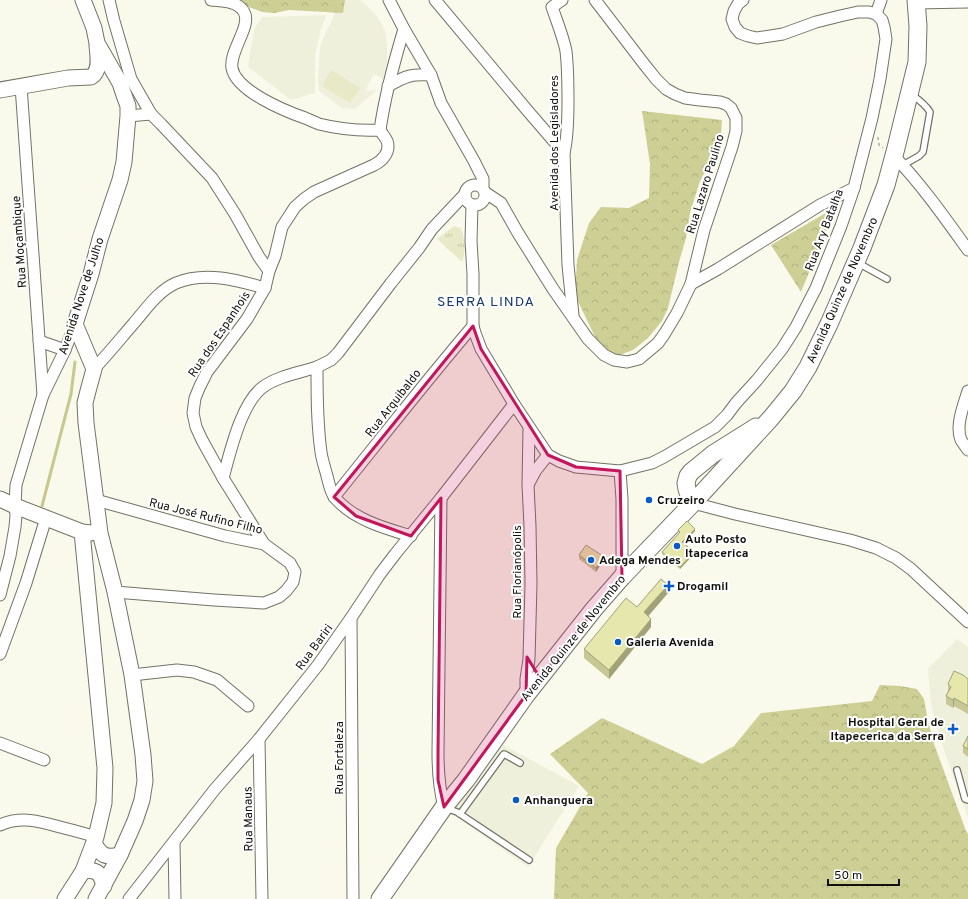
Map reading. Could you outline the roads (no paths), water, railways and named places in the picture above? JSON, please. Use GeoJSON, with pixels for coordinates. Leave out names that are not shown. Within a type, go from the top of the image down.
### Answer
{"type":"FeatureCollection","features":[{"type":"Feature","properties":{"kind":"main road","name":"Avenida Nove de Julho"},"geometry":{"type":"LineString","coordinates":[[75,324],[91,274],[100,239],[120,180],[124,162],[128,116],[125,81],[97,43],[94,28],[83,0]]}},
{"type":"Feature","properties":{"kind":"main road","name":"Avenida Quinze de Novembro"},"geometry":{"type":"LineString","coordinates":[[380,899],[444,807],[482,771],[526,695],[594,609],[622,577],[693,503],[771,418],[793,391],[808,367],[829,324],[856,262],[898,156],[917,62],[918,26],[916,1]]}},
{"type":"Feature","properties":{"kind":"main road"},"geometry":{"type":"LineString","coordinates":[[0,90],[68,78],[91,77],[94,75],[98,67],[97,43]]}},
{"type":"Feature","properties":{"kind":"main road"},"geometry":{"type":"LineString","coordinates":[[75,324],[94,369],[85,403],[86,423],[100,533],[115,592],[132,675],[145,781],[142,800],[120,855],[96,899]]}},
{"type":"Feature","properties":{"kind":"main road"},"geometry":{"type":"LineString","coordinates":[[693,503],[686,483],[691,472],[712,454],[771,418]]}},
{"type":"Feature","properties":{"kind":"main road"},"geometry":{"type":"LineString","coordinates":[[0,499],[82,532],[100,533]]}},
{"type":"Feature","properties":{"kind":"main road"},"geometry":{"type":"LineString","coordinates":[[65,899],[83,871],[95,840],[104,802],[105,768],[82,532]]}},
{"type":"Feature","properties":{"kind":"main road"},"geometry":{"type":"LineString","coordinates":[[95,840],[98,850],[105,856],[111,857],[120,855]]}},
{"type":"Feature","properties":{"kind":"main road"},"geometry":{"type":"LineString","coordinates":[[83,871],[91,870],[98,872],[104,886]]}},
{"type":"Feature","properties":{"kind":"street"},"geometry":{"type":"LineString","coordinates":[[109,0],[125,81],[151,114],[212,178],[236,214],[259,257],[269,271]]}},
{"type":"Feature","properties":{"kind":"street"},"geometry":{"type":"LineString","coordinates":[[211,0],[235,4],[244,12],[246,17],[246,24],[232,60],[232,69],[236,77],[244,86],[254,94],[277,107],[318,124],[340,128],[364,131],[380,130],[383,107],[404,29]]}},
{"type":"Feature","properties":{"kind":"street"},"geometry":{"type":"LineString","coordinates":[[389,0],[431,75],[441,103],[483,179],[476,197],[471,236],[473,326],[481,349],[529,428],[548,455],[536,470],[528,485]]}},
{"type":"Feature","properties":{"kind":"street"},"geometry":{"type":"LineString","coordinates":[[435,0],[564,153]]}},
{"type":"Feature","properties":{"kind":"street","name":"Avenida dos Legisladores"},"geometry":{"type":"LineString","coordinates":[[562,0],[549,4],[560,28],[566,51],[568,75],[568,128],[564,153],[568,265],[573,317]]}},
{"type":"Feature","properties":{"kind":"street","name":"Rua Lazaro Paulino"},"geometry":{"type":"LineString","coordinates":[[476,197],[501,203],[553,288],[588,339],[604,355],[614,360],[627,362],[639,359],[658,343],[677,313],[691,284],[704,230],[732,147],[736,132],[736,118],[731,108],[726,104],[685,98],[666,89],[640,59],[595,0]]}},
{"type":"Feature","properties":{"kind":"street"},"geometry":{"type":"LineString","coordinates":[[743,0],[738,4],[732,19],[735,27],[740,33],[757,38],[783,34],[816,22],[858,12],[869,12],[876,14],[881,0]]}},
{"type":"Feature","properties":{"kind":"street"},"geometry":{"type":"LineString","coordinates":[[916,1],[968,2]]}},
{"type":"Feature","properties":{"kind":"street","name":"Rua Ary Batalha"},"geometry":{"type":"LineString","coordinates":[[548,455],[576,467],[620,471],[658,460],[715,427],[727,415],[782,349],[816,288],[841,226],[854,188],[872,118],[886,39],[882,20],[876,14]]}},
{"type":"Feature","properties":{"kind":"street"},"geometry":{"type":"LineString","coordinates":[[388,86],[412,75],[431,75]]}},
{"type":"Feature","properties":{"kind":"street","name":"Rua Moçambique"},"geometry":{"type":"LineString","coordinates":[[21,86],[43,395]]}},
{"type":"Feature","properties":{"kind":"street"},"geometry":{"type":"LineString","coordinates":[[128,116],[151,114]]}},
{"type":"Feature","properties":{"kind":"street","name":"Rua dos Espanhois"},"geometry":{"type":"LineString","coordinates":[[264,544],[223,478],[202,440],[196,427],[194,413],[195,398],[207,372],[247,319],[265,288],[282,227],[286,219],[304,199],[314,192],[380,162],[385,157],[388,150],[388,143],[380,130]]}},
{"type":"Feature","properties":{"kind":"street"},"geometry":{"type":"LineString","coordinates":[[898,156],[968,250]]}},
{"type":"Feature","properties":{"kind":"street"},"geometry":{"type":"LineString","coordinates":[[691,284],[718,269],[820,205],[854,188]]}},
{"type":"Feature","properties":{"kind":"street"},"geometry":{"type":"LineString","coordinates":[[223,478],[245,409],[253,396],[263,387],[277,379],[317,367],[331,360],[338,354],[440,220],[476,197]]}},
{"type":"Feature","properties":{"kind":"street"},"geometry":{"type":"LineString","coordinates":[[94,369],[163,291],[175,284],[188,280],[225,278],[265,288]]}},
{"type":"Feature","properties":{"kind":"street","name":"Avenida Nove de Julho"},"geometry":{"type":"LineString","coordinates":[[0,595],[10,556],[15,527],[16,485],[43,395],[65,350],[75,324]]}},
{"type":"Feature","properties":{"kind":"street","name":"Rua Arquibaldo"},"geometry":{"type":"LineString","coordinates":[[334,497],[432,374],[473,326]]}},
{"type":"Feature","properties":{"kind":"street"},"geometry":{"type":"LineString","coordinates":[[39,342],[65,350]]}},
{"type":"Feature","properties":{"kind":"street"},"geometry":{"type":"LineString","coordinates":[[317,367],[317,411],[321,454],[334,497],[356,516],[382,527],[411,536]]}},
{"type":"Feature","properties":{"kind":"street"},"geometry":{"type":"LineString","coordinates":[[968,391],[960,421],[959,432],[961,440],[968,450]]}},
{"type":"Feature","properties":{"kind":"street","name":"Rua Bariri"},"geometry":{"type":"LineString","coordinates":[[128,899],[318,665],[352,618],[380,574],[514,404]]}},
{"type":"Feature","properties":{"kind":"street","name":"Rua Florianópolis"},"geometry":{"type":"LineString","coordinates":[[526,695],[526,680],[529,659],[530,584],[528,485],[529,428]]}},
{"type":"Feature","properties":{"kind":"street"},"geometry":{"type":"LineString","coordinates":[[620,471],[622,577]]}},
{"type":"Feature","properties":{"kind":"street"},"geometry":{"type":"LineString","coordinates":[[441,498],[438,780],[444,807]]}},
{"type":"Feature","properties":{"kind":"street","name":"Rua José Rufino Filho"},"geometry":{"type":"LineString","coordinates":[[96,500],[225,536],[264,544],[290,563],[295,572],[293,582],[286,591],[279,597],[264,603],[115,592]]}},
{"type":"Feature","properties":{"kind":"street"},"geometry":{"type":"LineString","coordinates":[[693,503],[850,540],[876,548],[896,558],[911,569],[968,622]]}},
{"type":"Feature","properties":{"kind":"street"},"geometry":{"type":"LineString","coordinates":[[0,654],[26,583],[46,518]]}},
{"type":"Feature","properties":{"kind":"street","name":"Rua Fortaleza"},"geometry":{"type":"LineString","coordinates":[[352,618],[353,899]]}},
{"type":"Feature","properties":{"kind":"street"},"geometry":{"type":"LineString","coordinates":[[529,659],[540,678]]}},
{"type":"Feature","properties":{"kind":"street"},"geometry":{"type":"LineString","coordinates":[[132,675],[177,670],[199,673],[217,680],[248,706]]}},
{"type":"Feature","properties":{"kind":"street","name":"Rua Manaus"},"geometry":{"type":"LineString","coordinates":[[259,739],[262,899]]}},
{"type":"Feature","properties":{"kind":"street"},"geometry":{"type":"LineString","coordinates":[[0,743],[44,760]]}},
{"type":"Feature","properties":{"kind":"street"},"geometry":{"type":"LineString","coordinates":[[0,825],[6,822],[37,820],[95,840]]}},
{"type":"Feature","properties":{"kind":"street"},"geometry":{"type":"LineString","coordinates":[[174,842],[175,899]]}},
{"type":"Feature","properties":{"kind":"lane"},"geometry":{"type":"LineString","coordinates":[[898,156],[919,156],[923,152],[930,112],[924,104],[910,94]]}},
{"type":"Feature","properties":{"kind":"lane"},"geometry":{"type":"LineString","coordinates":[[856,262],[887,279]]}},
{"type":"Feature","properties":{"kind":"lane"},"geometry":{"type":"LineString","coordinates":[[460,814],[482,771],[504,754],[520,763]]}},
{"type":"Feature","properties":{"kind":"lane"},"geometry":{"type":"LineString","coordinates":[[957,770],[966,799],[968,800]]}},
{"type":"Feature","properties":{"kind":"lane"},"geometry":{"type":"LineString","coordinates":[[444,807],[460,814],[529,860]]}},
{"type":"Feature","properties":{"kind":"waterway"},"geometry":{"type":"LineString","coordinates":[[42,506],[71,394],[75,362]]}},
{"type":"Feature","properties":{"kind":"place","name":"Cruzeiro"},"geometry":{"type":"Point","coordinates":[649,500]}},
{"type":"Feature","properties":{"kind":"place","name":"Auto Posto Itapecerica"},"geometry":{"type":"Point","coordinates":[677,546]}},
{"type":"Feature","properties":{"kind":"place","name":"Adega Mendes"},"geometry":{"type":"Point","coordinates":[591,560]}},
{"type":"Feature","properties":{"kind":"place","name":"Drogamil"},"geometry":{"type":"Point","coordinates":[669,586]}},
{"type":"Feature","properties":{"kind":"place","name":"Galeria Avenida"},"geometry":{"type":"Point","coordinates":[618,642]}},
{"type":"Feature","properties":{"kind":"place","name":"Hospital Geral de Itapecerica da Serra"},"geometry":{"type":"Point","coordinates":[953,729]}},
{"type":"Feature","properties":{"kind":"place","name":"Anhanguera"},"geometry":{"type":"Point","coordinates":[516,800]}},
{"type":"Feature","properties":{"kind":"district","name":"SERRA LINDA"},"geometry":{"type":"Point","coordinates":[486,301]}}]}
